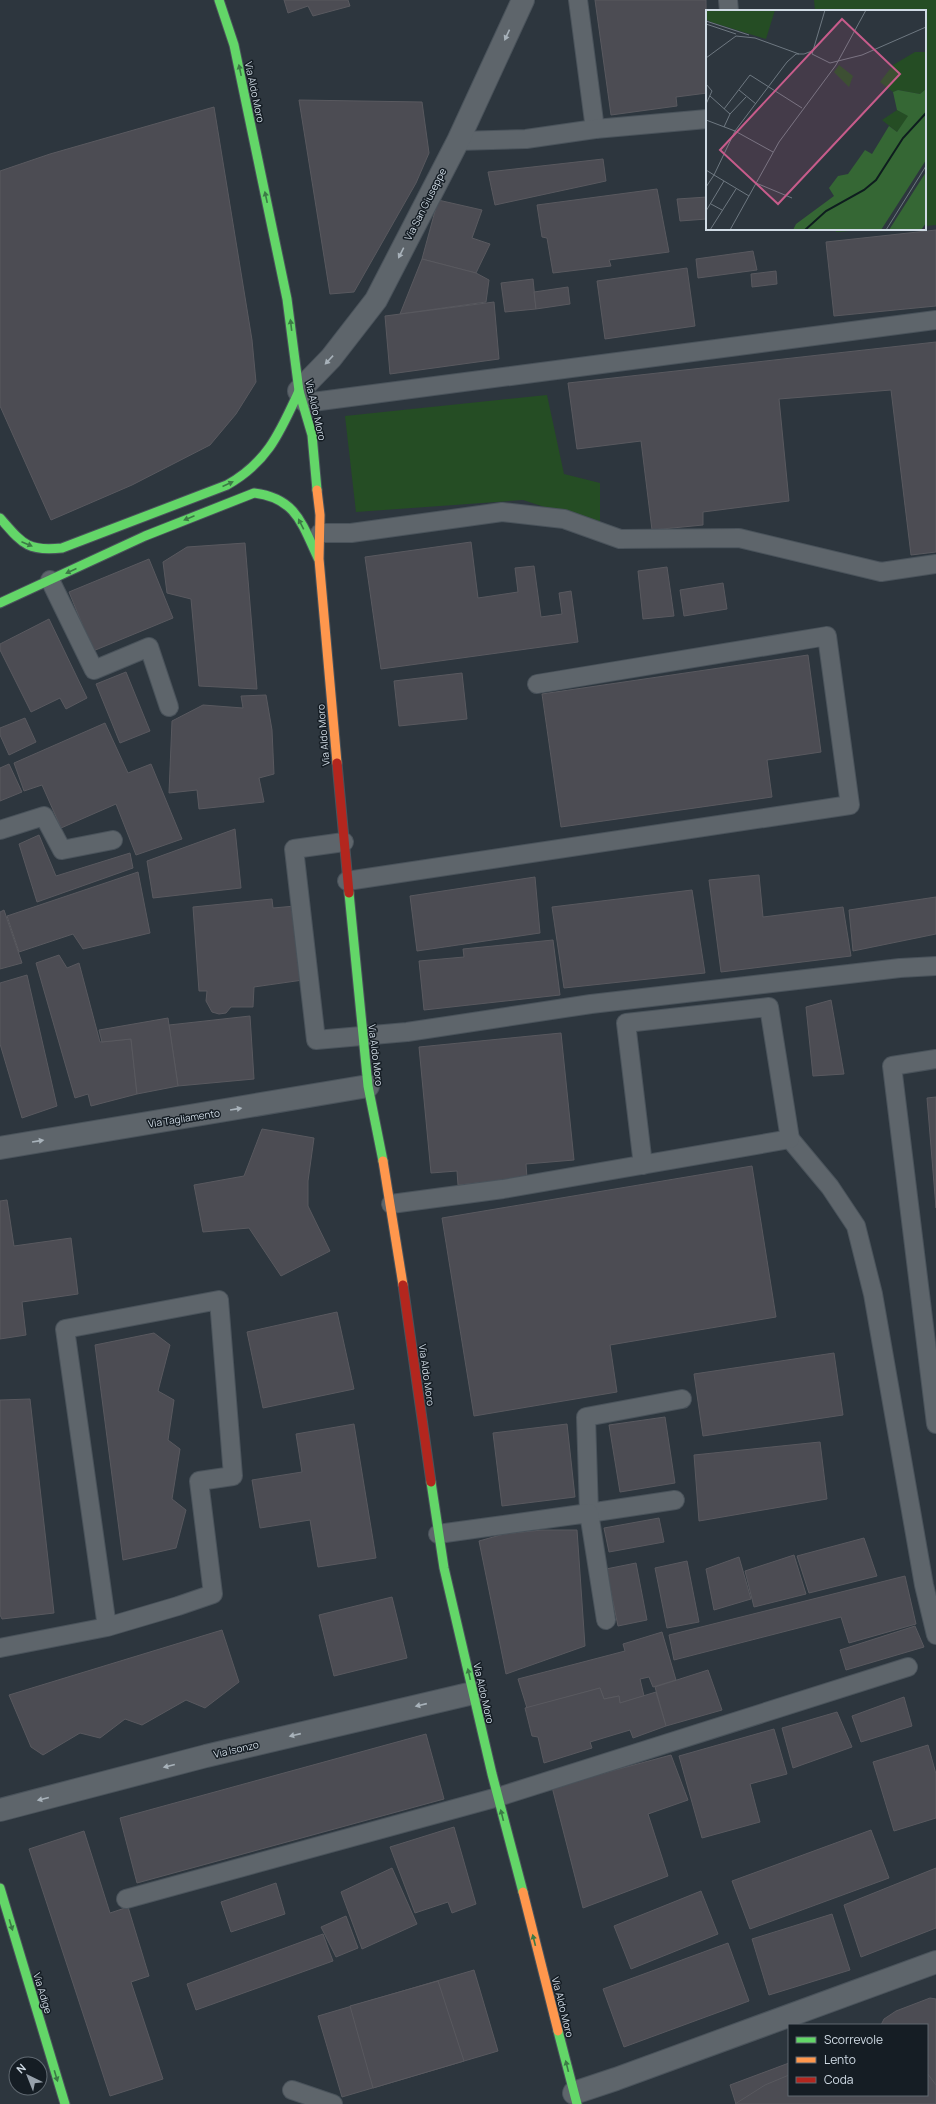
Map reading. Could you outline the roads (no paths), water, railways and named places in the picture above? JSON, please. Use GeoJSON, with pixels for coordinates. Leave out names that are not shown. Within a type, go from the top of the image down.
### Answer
{"type":"FeatureCollection","features":[{"type":"Feature","properties":{"kind":"main road","name":"Via Aldo Moro"},"geometry":{"type":"LineString","coordinates":[[219,0],[234,45],[287,299],[302,397],[312,435],[320,515],[319,559],[362,1036],[368,1086],[392,1204],[438,1534],[444,1568],[498,1797],[575,2098]]}},
{"type":"Feature","properties":{"kind":"main road"},"geometry":{"type":"LineString","coordinates":[[0,518],[22,543],[43,550],[62,548],[227,485],[246,476],[258,464],[276,440],[302,397]]}},
{"type":"Feature","properties":{"kind":"main road"},"geometry":{"type":"LineString","coordinates":[[0,603],[145,536],[254,493],[267,493],[280,498],[293,508],[319,559]]}},
{"type":"Feature","properties":{"kind":"main road","name":"Via Adige"},"geometry":{"type":"LineString","coordinates":[[0,1888],[65,2104]]}},
{"type":"Feature","properties":{"kind":"street","name":"Via San Giuseppe"},"geometry":{"type":"LineString","coordinates":[[302,397],[376,300],[458,141],[523,0]]}},
{"type":"Feature","properties":{"kind":"street","name":"Via Tagliamento"},"geometry":{"type":"LineString","coordinates":[[0,1148],[368,1086]]}},
{"type":"Feature","properties":{"kind":"street","name":"Via Isonzo"},"geometry":{"type":"LineString","coordinates":[[0,1810],[206,1756],[473,1692]]}},
{"type":"Feature","properties":{"kind":"street"},"geometry":{"type":"LineString","coordinates":[[575,2098],[616,2080],[936,1962]]}},
{"type":"Feature","properties":{"kind":"lane"},"geometry":{"type":"LineString","coordinates":[[578,0],[595,129]]}},
{"type":"Feature","properties":{"kind":"lane"},"geometry":{"type":"LineString","coordinates":[[728,0],[730,10]]}},
{"type":"Feature","properties":{"kind":"lane"},"geometry":{"type":"LineString","coordinates":[[458,141],[526,139],[595,129],[706,119]]}},
{"type":"Feature","properties":{"kind":"lane"},"geometry":{"type":"LineString","coordinates":[[302,397],[936,320]]}},
{"type":"Feature","properties":{"kind":"lane"},"geometry":{"type":"LineString","coordinates":[[320,532],[351,533],[502,512],[564,519],[620,539],[739,538],[881,572],[936,564]]}},
{"type":"Feature","properties":{"kind":"lane"},"geometry":{"type":"LineString","coordinates":[[50,580],[94,670],[149,646],[169,707]]}},
{"type":"Feature","properties":{"kind":"lane"},"geometry":{"type":"LineString","coordinates":[[348,881],[850,806],[827,636],[538,684]]}},
{"type":"Feature","properties":{"kind":"lane"},"geometry":{"type":"LineString","coordinates":[[0,830],[44,816],[62,850],[113,840]]}},
{"type":"Feature","properties":{"kind":"lane"},"geometry":{"type":"LineString","coordinates":[[344,842],[294,849],[316,1040],[407,1032],[591,1004],[900,968],[936,966]]}},
{"type":"Feature","properties":{"kind":"lane"},"geometry":{"type":"LineString","coordinates":[[643,1165],[626,1023],[769,1007],[790,1139],[830,1187],[856,1226],[872,1294],[934,1626]]}},
{"type":"Feature","properties":{"kind":"lane"},"geometry":{"type":"LineString","coordinates":[[936,1059],[892,1066],[936,1424]]}},
{"type":"Feature","properties":{"kind":"lane"},"geometry":{"type":"LineString","coordinates":[[392,1204],[504,1189],[790,1139]]}},
{"type":"Feature","properties":{"kind":"lane"},"geometry":{"type":"LineString","coordinates":[[0,1648],[107,1627],[213,1594],[199,1481],[233,1476],[219,1300],[65,1329],[107,1627]]}},
{"type":"Feature","properties":{"kind":"lane"},"geometry":{"type":"LineString","coordinates":[[606,1620],[589,1513],[586,1417],[682,1399]]}},
{"type":"Feature","properties":{"kind":"lane"},"geometry":{"type":"LineString","coordinates":[[438,1534],[675,1500]]}},
{"type":"Feature","properties":{"kind":"lane"},"geometry":{"type":"LineString","coordinates":[[126,1899],[498,1797],[908,1667]]}},
{"type":"Feature","properties":{"kind":"lane"},"geometry":{"type":"LineString","coordinates":[[292,2090],[333,2104]]}}]}
